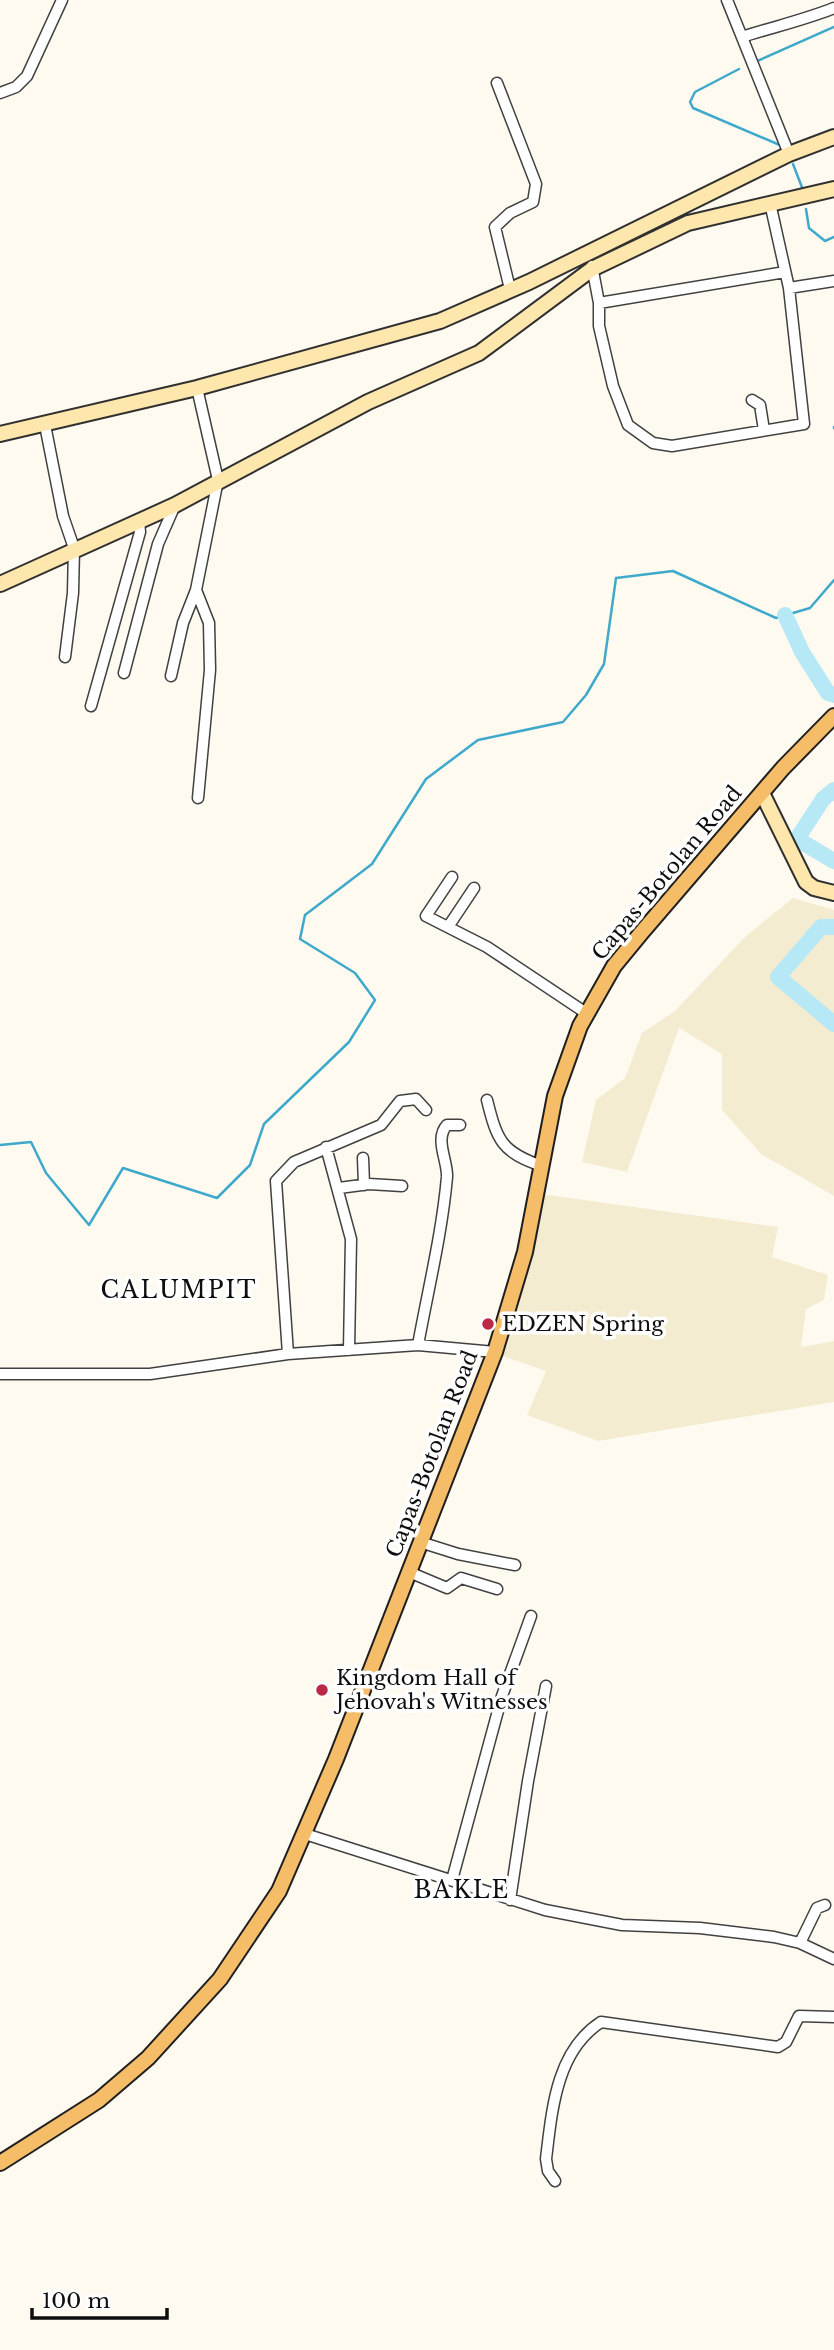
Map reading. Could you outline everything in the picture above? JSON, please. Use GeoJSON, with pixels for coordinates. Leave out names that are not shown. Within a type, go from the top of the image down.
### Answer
{"type":"FeatureCollection","features":[{"type":"Feature","properties":{"kind":"main road","name":"Capas-Botolan Road"},"geometry":{"type":"LineString","coordinates":[[0,2163],[99,2099],[157,2048],[220,1979],[279,1891],[305,1834],[495,1352],[524,1252],[555,1096],[586,1013],[614,965],[762,793],[833,717]]}},
{"type":"Feature","properties":{"kind":"street"},"geometry":{"type":"LineString","coordinates":[[0,93],[16,87],[27,76],[62,0]]}},
{"type":"Feature","properties":{"kind":"street"},"geometry":{"type":"LineString","coordinates":[[727,0],[789,154]]}},
{"type":"Feature","properties":{"kind":"street"},"geometry":{"type":"LineString","coordinates":[[742,37],[786,22],[803,20],[834,8]]}},
{"type":"Feature","properties":{"kind":"street"},"geometry":{"type":"LineString","coordinates":[[497,83],[536,184],[533,202],[510,213],[495,227],[510,289]]}},
{"type":"Feature","properties":{"kind":"street"},"geometry":{"type":"LineString","coordinates":[[0,434],[197,388],[440,321],[587,253],[789,154],[834,137]]}},
{"type":"Feature","properties":{"kind":"street"},"geometry":{"type":"LineString","coordinates":[[0,584],[74,548],[175,505],[368,402],[479,353],[592,269],[688,223],[834,189]]}},
{"type":"Feature","properties":{"kind":"street"},"geometry":{"type":"LineString","coordinates":[[587,253],[599,303],[599,326],[612,386],[628,425],[653,443],[671,446],[804,424],[806,419],[789,288],[770,203]]}},
{"type":"Feature","properties":{"kind":"street"},"geometry":{"type":"LineString","coordinates":[[683,204],[688,223]]}},
{"type":"Feature","properties":{"kind":"street"},"geometry":{"type":"LineString","coordinates":[[599,303],[785,272]]}},
{"type":"Feature","properties":{"kind":"street"},"geometry":{"type":"LineString","coordinates":[[789,288],[834,281]]}},
{"type":"Feature","properties":{"kind":"street"},"geometry":{"type":"LineString","coordinates":[[172,677],[183,623],[196,590],[218,480],[197,388]]}},
{"type":"Feature","properties":{"kind":"street"},"geometry":{"type":"LineString","coordinates":[[752,400],[760,405],[764,430]]}},
{"type":"Feature","properties":{"kind":"street"},"geometry":{"type":"LineString","coordinates":[[45,425],[63,516],[74,548],[74,593],[65,657]]}},
{"type":"Feature","properties":{"kind":"street"},"geometry":{"type":"LineString","coordinates":[[124,673],[158,544],[175,505]]}},
{"type":"Feature","properties":{"kind":"street"},"geometry":{"type":"LineString","coordinates":[[91,706],[140,532],[139,521]]}},
{"type":"Feature","properties":{"kind":"street"},"geometry":{"type":"LineString","coordinates":[[196,590],[209,623],[210,670],[198,798]]}},
{"type":"Feature","properties":{"kind":"street"},"geometry":{"type":"LineString","coordinates":[[762,793],[806,882],[825,892],[834,893]]}},
{"type":"Feature","properties":{"kind":"street"},"geometry":{"type":"LineString","coordinates":[[452,877],[426,914],[486,947],[586,1013]]}},
{"type":"Feature","properties":{"kind":"street"},"geometry":{"type":"LineString","coordinates":[[448,927],[474,888]]}},
{"type":"Feature","properties":{"kind":"street"},"geometry":{"type":"LineString","coordinates":[[288,1354],[274,1186],[279,1176],[294,1162],[381,1125],[400,1101],[416,1099],[426,1110]]}},
{"type":"Feature","properties":{"kind":"street"},"geometry":{"type":"LineString","coordinates":[[487,1100],[498,1138],[519,1157],[542,1166]]}},
{"type":"Feature","properties":{"kind":"street"},"geometry":{"type":"LineString","coordinates":[[418,1345],[447,1175],[442,1147],[444,1129],[447,1125],[460,1125]]}},
{"type":"Feature","properties":{"kind":"street"},"geometry":{"type":"LineString","coordinates":[[326,1147],[351,1239],[349,1350]]}},
{"type":"Feature","properties":{"kind":"street"},"geometry":{"type":"LineString","coordinates":[[363,1158],[364,1185]]}},
{"type":"Feature","properties":{"kind":"street"},"geometry":{"type":"LineString","coordinates":[[339,1188],[364,1185],[402,1186]]}},
{"type":"Feature","properties":{"kind":"street"},"geometry":{"type":"LineString","coordinates":[[0,1374],[150,1374],[288,1354],[418,1345],[495,1352]]}},
{"type":"Feature","properties":{"kind":"street"},"geometry":{"type":"LineString","coordinates":[[420,1542],[458,1555],[515,1565]]}},
{"type":"Feature","properties":{"kind":"street"},"geometry":{"type":"LineString","coordinates":[[408,1572],[447,1588],[461,1578],[496,1589]]}},
{"type":"Feature","properties":{"kind":"street"},"geometry":{"type":"LineString","coordinates":[[452,1880],[502,1696],[531,1616]]}},
{"type":"Feature","properties":{"kind":"street"},"geometry":{"type":"LineString","coordinates":[[510,1900],[546,1686]]}},
{"type":"Feature","properties":{"kind":"street"},"geometry":{"type":"LineString","coordinates":[[305,1834],[510,1900],[622,1925],[701,1928],[774,1937],[800,1943],[834,1959]]}},
{"type":"Feature","properties":{"kind":"street"},"geometry":{"type":"LineString","coordinates":[[800,1943],[817,1908],[825,1905]]}},
{"type":"Feature","properties":{"kind":"street"},"geometry":{"type":"LineString","coordinates":[[555,2181],[548,2171],[545,2159],[563,2067],[575,2043],[601,2022],[778,2047],[786,2042],[799,2016],[834,2017]]}},
{"type":"Feature","properties":{"kind":"shaded area"},"geometry":{"type":"Polygon","coordinates":[[[793,898],[834,910],[834,1196],[761,1154],[722,1110],[722,1054],[679,1028],[627,1172],[582,1162],[596,1100],[625,1078],[642,1033],[675,1011],[746,936],[793,898]]]}},
{"type":"Feature","properties":{"kind":"shaded area"},"geometry":{"type":"Polygon","coordinates":[[[541,1194],[778,1227],[772,1257],[828,1275],[824,1300],[806,1309],[801,1347],[834,1341],[834,1402],[598,1441],[527,1415],[546,1371],[503,1356],[541,1194]]]}},
{"type":"Feature","properties":{"kind":"waterway"},"geometry":{"type":"LineString","coordinates":[[755,62],[834,27]]}},
{"type":"Feature","properties":{"kind":"waterway"},"geometry":{"type":"LineString","coordinates":[[739,69],[695,92],[690,102],[693,108],[782,146]]}},
{"type":"Feature","properties":{"kind":"waterway"},"geometry":{"type":"LineString","coordinates":[[793,164],[803,190]]}},
{"type":"Feature","properties":{"kind":"waterway"},"geometry":{"type":"LineString","coordinates":[[806,209],[809,228],[825,241],[834,237]]}},
{"type":"Feature","properties":{"kind":"waterway"},"geometry":{"type":"LineString","coordinates":[[0,1145],[31,1142],[46,1173],[89,1225],[123,1168],[217,1198],[250,1165],[264,1124],[349,1042],[375,1000],[355,973],[300,939],[305,915],[372,864],[426,779],[478,740],[563,722],[586,695],[604,664],[616,578],[673,571],[776,618],[810,608],[834,580]]}},
{"type":"Feature","properties":{"kind":"waterway"},"geometry":{"type":"LineString","coordinates":[[785,615],[802,652],[828,693],[834,695]]}},
{"type":"Feature","properties":{"kind":"waterway"},"geometry":{"type":"LineString","coordinates":[[834,790],[823,799],[797,839],[834,861]]}},
{"type":"Feature","properties":{"kind":"waterway"},"geometry":{"type":"LineString","coordinates":[[834,927],[821,927],[778,977],[834,1024]]}},
{"type":"Feature","properties":{"kind":"place","name":"EDZEN Spring"},"geometry":{"type":"Point","coordinates":[488,1324]}},
{"type":"Feature","properties":{"kind":"place","name":"Kingdom Hall of Jehovah's Witnesses"},"geometry":{"type":"Point","coordinates":[322,1690]}},
{"type":"Feature","properties":{"kind":"district","name":"CALUMPIT"},"geometry":{"type":"Point","coordinates":[179,1290]}},
{"type":"Feature","properties":{"kind":"district","name":"BAKLE"},"geometry":{"type":"Point","coordinates":[462,1890]}}]}
